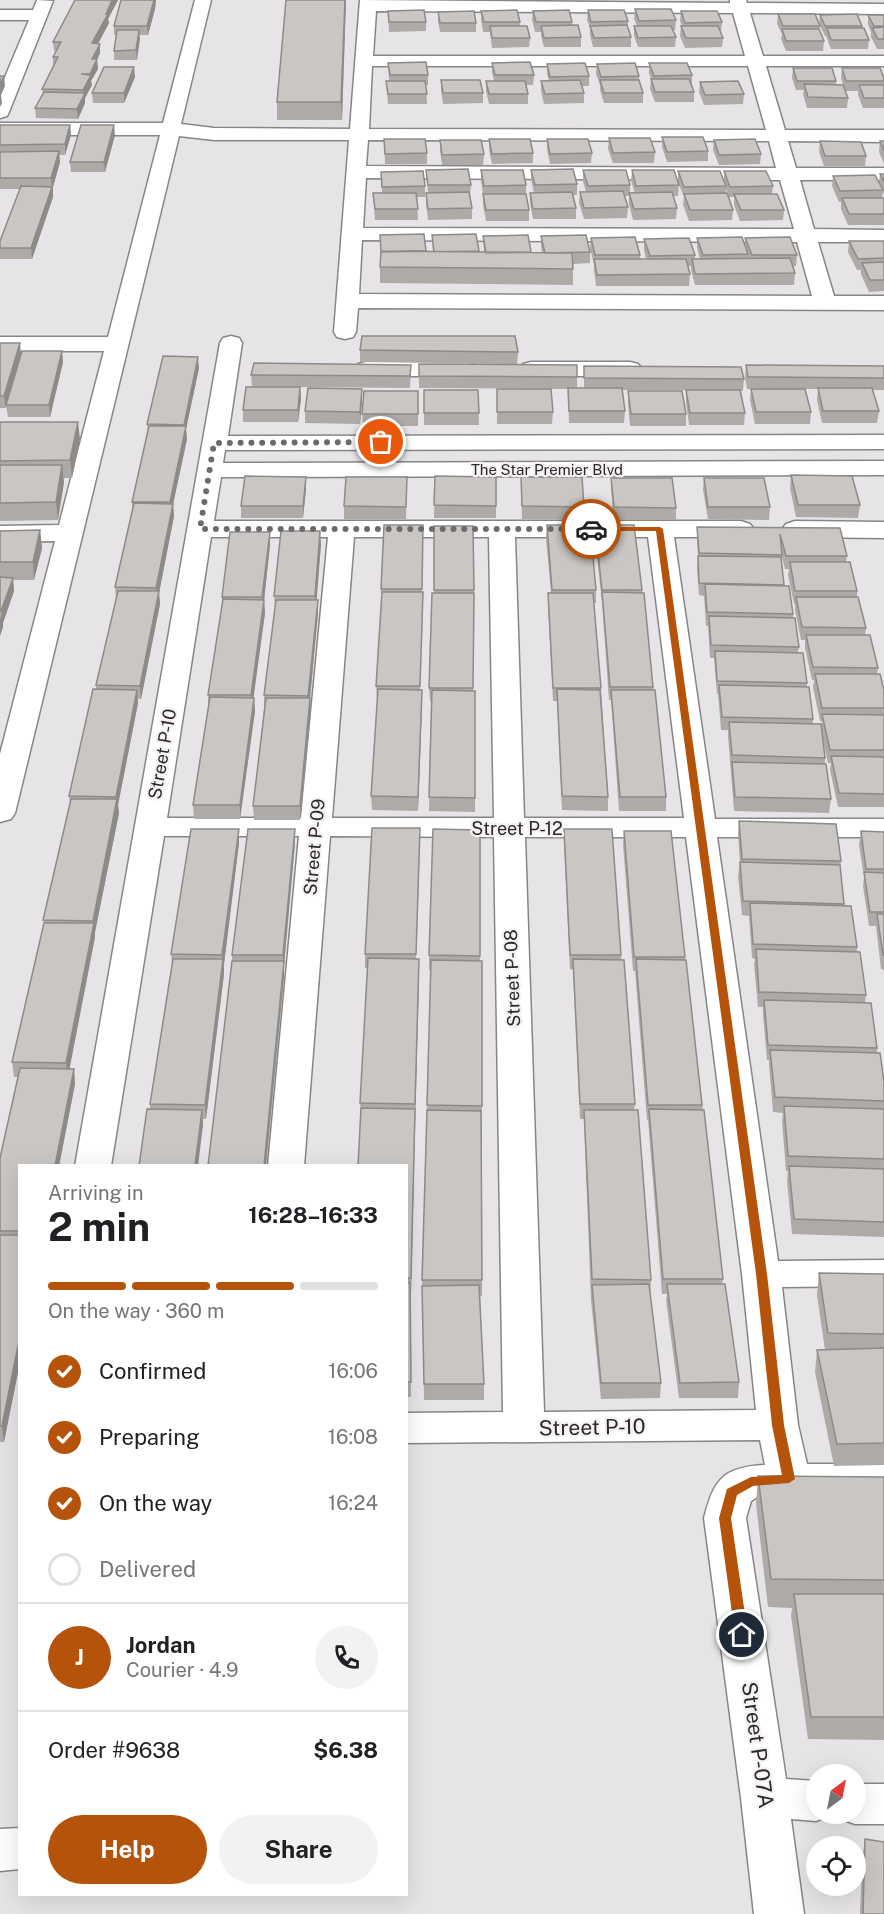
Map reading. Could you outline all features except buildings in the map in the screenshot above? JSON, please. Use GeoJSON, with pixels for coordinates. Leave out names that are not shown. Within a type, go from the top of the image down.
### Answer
{"type":"FeatureCollection","features":[{"type":"Feature","properties":{"kind":"street"},"geometry":{"type":"LineString","coordinates":[[0,813],[70,533],[83,432],[117,344],[203,0]]}},
{"type":"Feature","properties":{"kind":"street"},"geometry":{"type":"LineString","coordinates":[[345,332],[368,3],[740,4],[884,9]]}},
{"type":"Feature","properties":{"kind":"street"},"geometry":{"type":"LineString","coordinates":[[740,4],[825,303]]}},
{"type":"Feature","properties":{"kind":"street"},"geometry":{"type":"LineString","coordinates":[[0,15],[42,8]]}},
{"type":"Feature","properties":{"kind":"street"},"geometry":{"type":"LineString","coordinates":[[0,112],[6,81],[23,55],[42,8]]}},
{"type":"Feature","properties":{"kind":"street"},"geometry":{"type":"LineString","coordinates":[[0,55],[23,55]]}},
{"type":"Feature","properties":{"kind":"street"},"geometry":{"type":"LineString","coordinates":[[364,61],[884,61]]}},
{"type":"Feature","properties":{"kind":"street"},"geometry":{"type":"LineString","coordinates":[[776,131],[884,126]]}},
{"type":"Feature","properties":{"kind":"street"},"geometry":{"type":"LineString","coordinates":[[0,129],[171,129],[214,134],[359,130],[776,131],[884,136]]}},
{"type":"Feature","properties":{"kind":"street"},"geometry":{"type":"LineString","coordinates":[[356,172],[884,174]]}},
{"type":"Feature","properties":{"kind":"street"},"geometry":{"type":"LineString","coordinates":[[352,234],[884,236]]}},
{"type":"Feature","properties":{"kind":"street"},"geometry":{"type":"LineString","coordinates":[[347,301],[884,303]]}},
{"type":"Feature","properties":{"kind":"street"},"geometry":{"type":"LineString","coordinates":[[0,344],[117,344]]}},
{"type":"Feature","properties":{"kind":"street","name":"Street P-10"},"geometry":{"type":"LineString","coordinates":[[93,1164],[212,456],[236,360]]}},
{"type":"Feature","properties":{"kind":"street"},"geometry":{"type":"LineString","coordinates":[[346,369],[489,369]]}},
{"type":"Feature","properties":{"kind":"street"},"geometry":{"type":"LineString","coordinates":[[513,369],[657,369]]}},
{"type":"Feature","properties":{"kind":"street","name":"The Star Premier Blvd"},"geometry":{"type":"LineString","coordinates":[[212,456],[884,442]]}},
{"type":"Feature","properties":{"kind":"street","name":"The Star Premier Blvd"},"geometry":{"type":"LineString","coordinates":[[212,456],[884,468]]}},
{"type":"Feature","properties":{"kind":"street"},"geometry":{"type":"LineString","coordinates":[[200,529],[884,530]]}},
{"type":"Feature","properties":{"kind":"street","name":"Street P-09"},"geometry":{"type":"LineString","coordinates":[[286,1164],[342,529]]}},
{"type":"Feature","properties":{"kind":"street","name":"Street P-08"},"geometry":{"type":"LineString","coordinates":[[502,529],[524,1428]]}},
{"type":"Feature","properties":{"kind":"street"},"geometry":{"type":"LineString","coordinates":[[660,529],[761,1274],[778,1425],[770,1480],[884,1480]]}},
{"type":"Feature","properties":{"kind":"street"},"geometry":{"type":"LineString","coordinates":[[0,534],[70,533]]}},
{"type":"Feature","properties":{"kind":"street","name":"Street P-12"},"geometry":{"type":"LineString","coordinates":[[150,827],[884,828]]}},
{"type":"Feature","properties":{"kind":"street"},"geometry":{"type":"LineString","coordinates":[[761,1274],[884,1273]]}},
{"type":"Feature","properties":{"kind":"street","name":"Street P-10"},"geometry":{"type":"LineString","coordinates":[[408,1428],[778,1425]]}},
{"type":"Feature","properties":{"kind":"street","name":"Street P-07A"},"geometry":{"type":"LineString","coordinates":[[770,1480],[732,1492],[725,1518],[765,1798],[779,1914]]}},
{"type":"Feature","properties":{"kind":"street"},"geometry":{"type":"LineString","coordinates":[[765,1798],[806,1801]]}},
{"type":"Feature","properties":{"kind":"street"},"geometry":{"type":"LineString","coordinates":[[0,1850],[18,1848]]}},
{"type":"Feature","properties":{"kind":"way so far"},"geometry":{"type":"LineString","coordinates":[[381,442],[214,443],[200,529],[591,529]]}},
{"type":"Feature","properties":{"kind":"route"},"geometry":{"type":"LineString","coordinates":[[591,529],[660,529],[702,853],[761,1274],[778,1425],[789,1479],[751,1481],[732,1492],[725,1518],[742,1635]]}}]}
